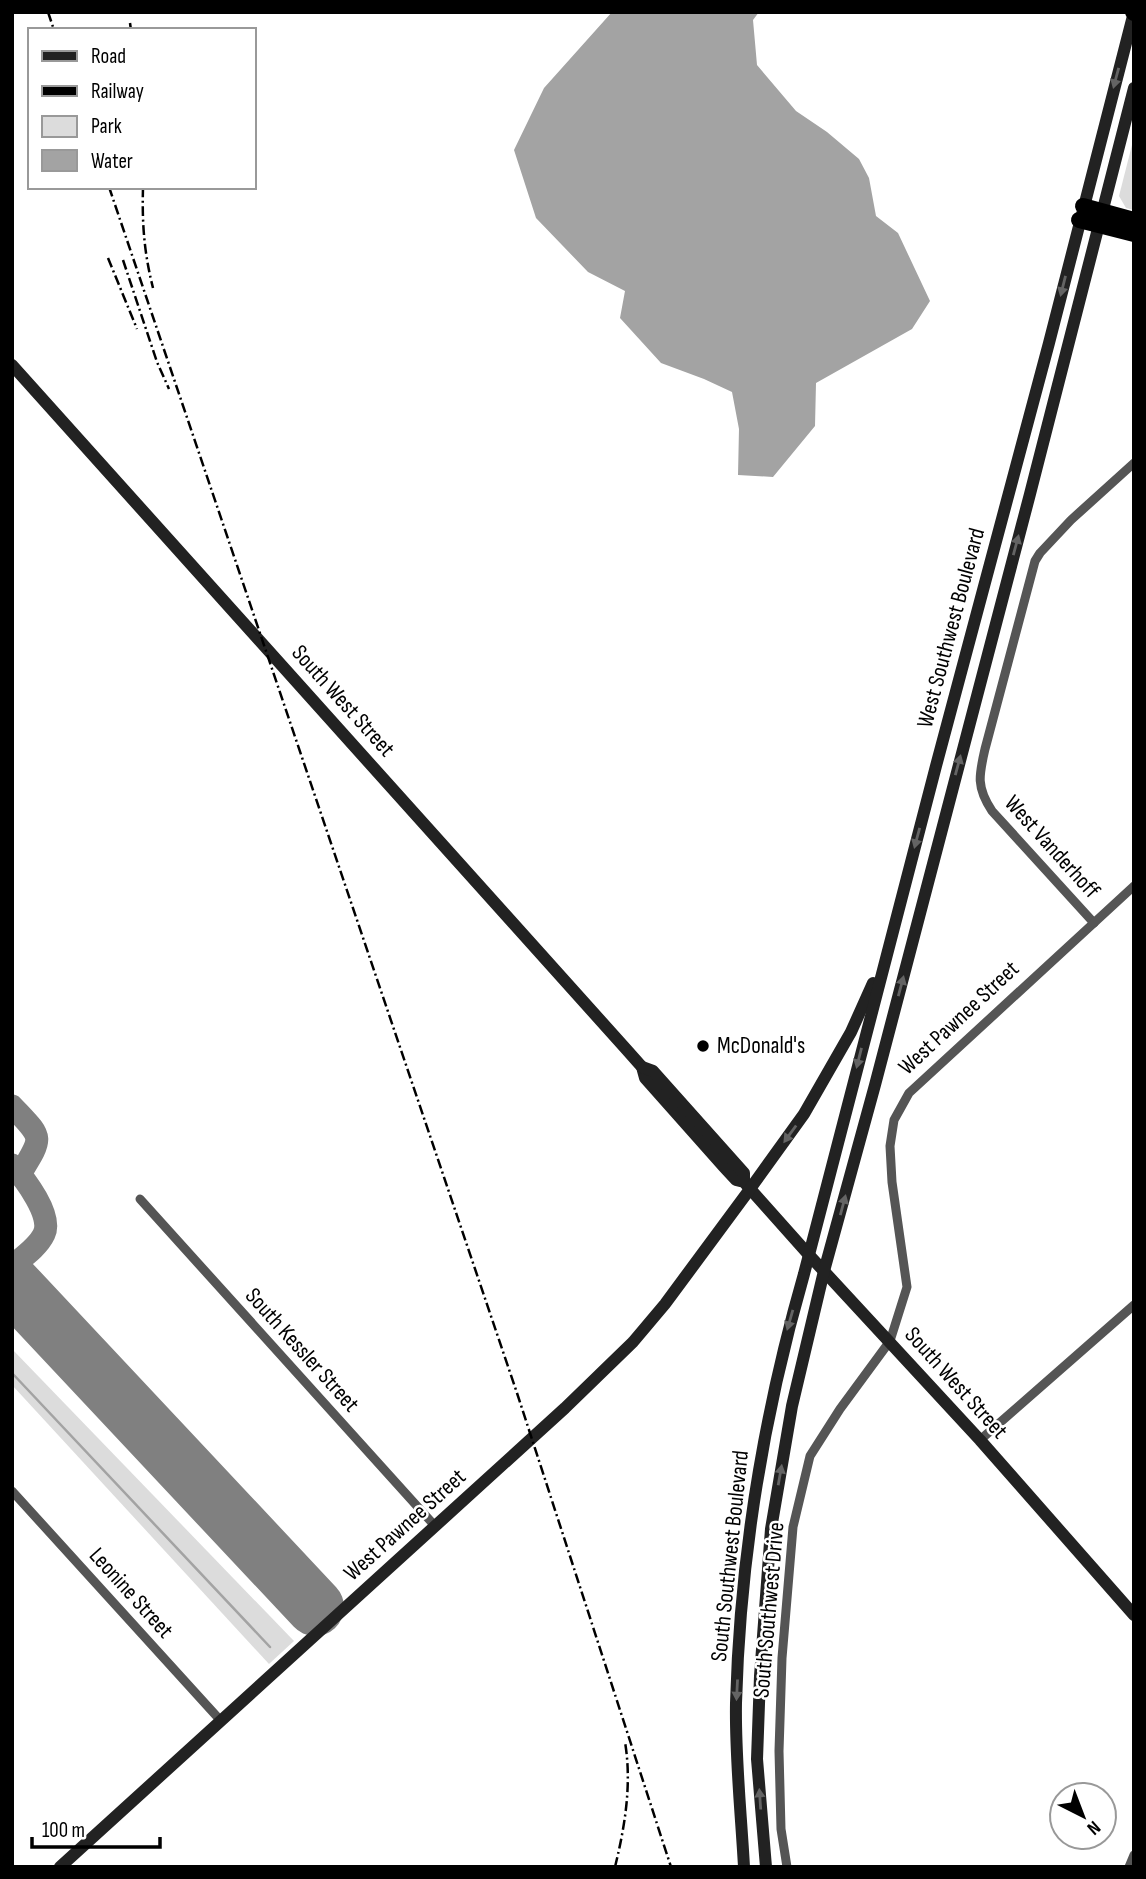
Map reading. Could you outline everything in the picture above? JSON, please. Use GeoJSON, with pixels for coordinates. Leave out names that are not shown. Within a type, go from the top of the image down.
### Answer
{"type":"FeatureCollection","features":[{"type":"Feature","properties":{"kind":"highway"},"geometry":{"type":"LineString","coordinates":[[1081,213],[1134,234]]}},
{"type":"Feature","properties":{"kind":"highway"},"geometry":{"type":"LineString","coordinates":[[1099,218],[1134,220]]}},
{"type":"Feature","properties":{"kind":"main road","name":"West Southwest Boulevard"},"geometry":{"type":"LineString","coordinates":[[809,1255],[1049,343],[1133,12]]}},
{"type":"Feature","properties":{"kind":"main road","name":"West Southwest Boulevard"},"geometry":{"type":"LineString","coordinates":[[824,1271],[1030,494],[1134,88]]}},
{"type":"Feature","properties":{"kind":"main road","name":"South West Street"},"geometry":{"type":"LineString","coordinates":[[12,365],[642,1067],[645,1078],[724,1167],[736,1180],[747,1185],[890,1341],[1134,1615]]}},
{"type":"Feature","properties":{"kind":"main road","name":"West Pawnee Street"},"geometry":{"type":"LineString","coordinates":[[60,1867],[634,1342],[666,1304],[747,1185],[804,1114],[851,1032],[889,944]]}},
{"type":"Feature","properties":{"kind":"main road","name":"South Southwest Boulevard"},"geometry":{"type":"LineString","coordinates":[[744,1867],[736,1704],[742,1603],[758,1473],[785,1338],[809,1255]]}},
{"type":"Feature","properties":{"kind":"main road","name":"South Southwest Boulevard"},"geometry":{"type":"LineString","coordinates":[[766,1867],[757,1759],[771,1529],[792,1406],[824,1271]]}},
{"type":"Feature","properties":{"kind":"street","name":"West Vanderhoff"},"geometry":{"type":"LineString","coordinates":[[1094,923],[996,817],[983,797],[979,786],[979,772],[1035,561],[1071,520],[1134,463]]}},
{"type":"Feature","properties":{"kind":"street","name":"West Pawnee Street"},"geometry":{"type":"LineString","coordinates":[[890,1341],[907,1287],[892,1182],[890,1146],[894,1119],[909,1093],[1134,886]]}},
{"type":"Feature","properties":{"kind":"street","name":"South Kessler Street"},"geometry":{"type":"LineString","coordinates":[[141,1199],[435,1525]]}},
{"type":"Feature","properties":{"kind":"street"},"geometry":{"type":"LineString","coordinates":[[980,1440],[1134,1305]]}},
{"type":"Feature","properties":{"kind":"street","name":"South Southwest Drive"},"geometry":{"type":"LineString","coordinates":[[787,1867],[781,1829],[779,1752],[782,1658],[793,1527],[810,1456],[840,1409],[890,1341]]}},
{"type":"Feature","properties":{"kind":"street","name":"Leonine Street"},"geometry":{"type":"LineString","coordinates":[[12,1491],[221,1721]]}},
{"type":"Feature","properties":{"kind":"green space"},"geometry":{"type":"Polygon","coordinates":[[[1134,137],[1134,210],[1126,208],[1119,196],[1134,137]]]}},
{"type":"Feature","properties":{"kind":"green space"},"geometry":{"type":"Polygon","coordinates":[[[12,1349],[294,1641],[269,1664],[12,1385],[12,1349]]]}},
{"type":"Feature","properties":{"kind":"water"},"geometry":{"type":"Polygon","coordinates":[[[612,12],[759,12],[753,20],[757,65],[796,111],[859,159],[869,178],[876,216],[898,233],[930,301],[912,329],[816,383],[815,426],[773,477],[738,475],[739,429],[732,392],[661,363],[620,318],[625,291],[588,272],[536,218],[514,150],[544,88],[612,12]]]}},
{"type":"Feature","properties":{"kind":"waterway"},"geometry":{"type":"LineString","coordinates":[[12,1373],[270,1647]]}},
{"type":"Feature","properties":{"kind":"taxiway"},"geometry":{"type":"LineString","coordinates":[[12,1106],[30,1125],[37,1138],[33,1152],[20,1174]]}},
{"type":"Feature","properties":{"kind":"taxiway"},"geometry":{"type":"LineString","coordinates":[[12,1165],[36,1198],[46,1226],[38,1243],[12,1266]]}},
{"type":"Feature","properties":{"kind":"runway"},"geometry":{"type":"LineString","coordinates":[[12,1284],[315,1607]]}},
{"type":"Feature","properties":{"kind":"railway"},"geometry":{"type":"LineString","coordinates":[[48,12],[53,28]]}},
{"type":"Feature","properties":{"kind":"railway"},"geometry":{"type":"LineString","coordinates":[[130,23],[131,28]]}},
{"type":"Feature","properties":{"kind":"railway"},"geometry":{"type":"LineString","coordinates":[[110,189],[517,1393],[671,1867]]}},
{"type":"Feature","properties":{"kind":"railway"},"geometry":{"type":"LineString","coordinates":[[143,189],[144,238],[153,288]]}},
{"type":"Feature","properties":{"kind":"railway"},"geometry":{"type":"LineString","coordinates":[[108,258],[137,329]]}},
{"type":"Feature","properties":{"kind":"railway"},"geometry":{"type":"LineString","coordinates":[[123,260],[157,362],[169,389]]}},
{"type":"Feature","properties":{"kind":"railway"},"geometry":{"type":"LineString","coordinates":[[615,1867],[626,1805],[628,1773],[625,1742]]}},
{"type":"Feature","properties":{"kind":"place","name":"McDonald's"},"geometry":{"type":"Point","coordinates":[703,1046]}}]}
